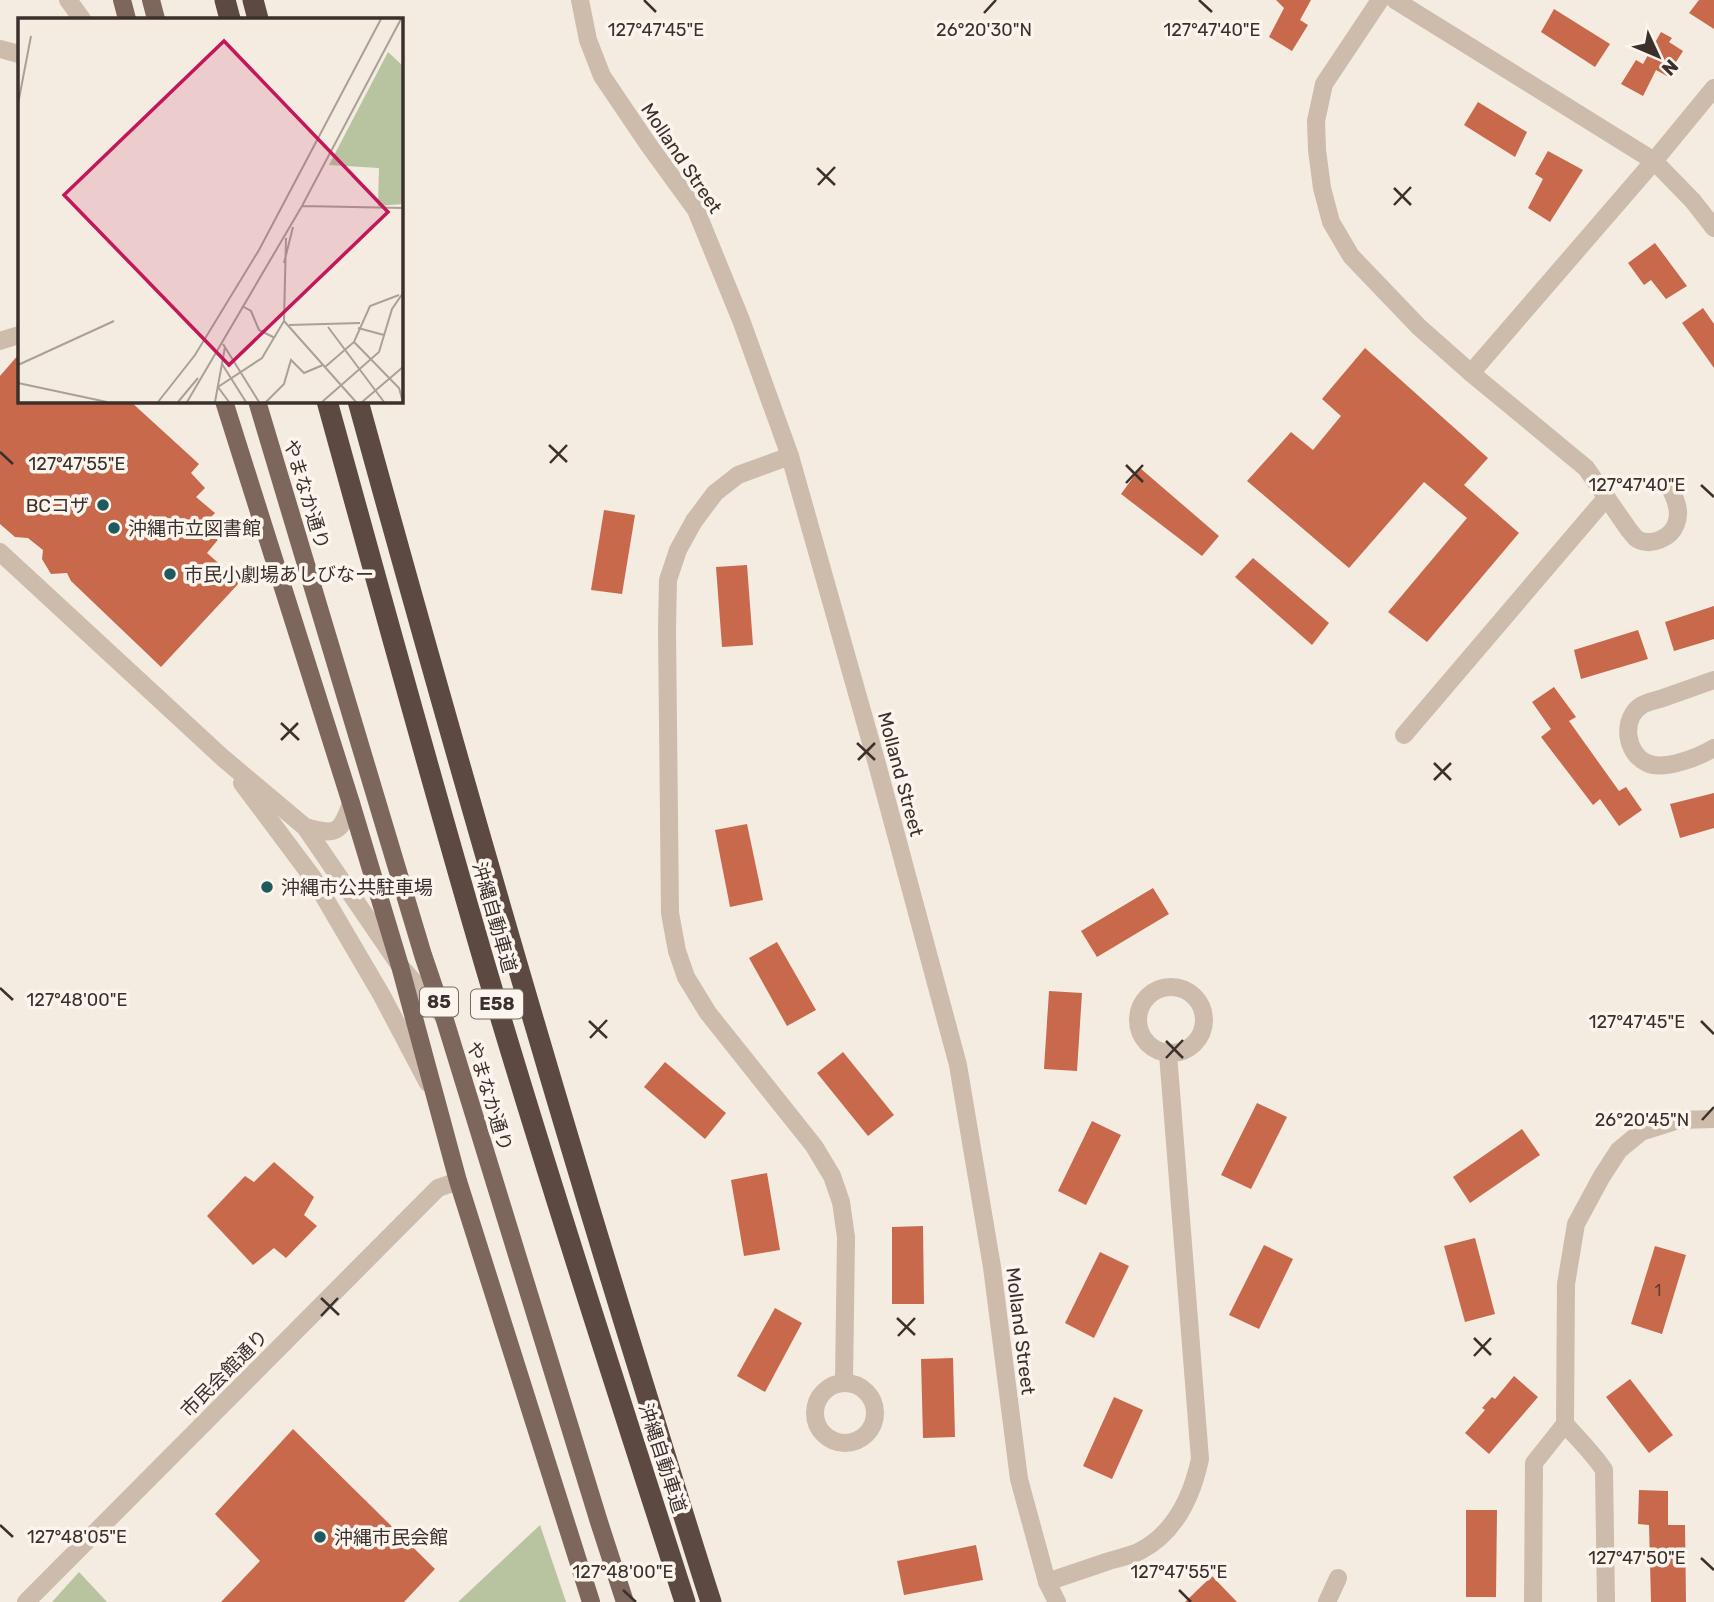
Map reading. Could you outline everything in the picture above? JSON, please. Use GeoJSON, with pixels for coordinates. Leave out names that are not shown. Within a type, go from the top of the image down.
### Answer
{"type":"FeatureCollection","features":[{"type":"Feature","properties":{"kind":"highway"},"geometry":{"type":"LineString","coordinates":[[225,0],[230,18]]}},
{"type":"Feature","properties":{"kind":"highway"},"geometry":{"type":"LineString","coordinates":[[253,0],[258,18]]}},
{"type":"Feature","properties":{"kind":"highway","name":"沖縄自動車道"},"geometry":{"type":"LineString","coordinates":[[327,402],[420,740],[486,967],[685,1602]]}},
{"type":"Feature","properties":{"kind":"highway","name":"沖縄自動車道"},"geometry":{"type":"LineString","coordinates":[[358,402],[449,733],[580,1181],[711,1602]]}},
{"type":"Feature","properties":{"kind":"main road"},"geometry":{"type":"LineString","coordinates":[[122,0],[127,18]]}},
{"type":"Feature","properties":{"kind":"main road"},"geometry":{"type":"LineString","coordinates":[[151,0],[156,18]]}},
{"type":"Feature","properties":{"kind":"main road","name":"85"},"geometry":{"type":"LineString","coordinates":[[224,402],[400,966],[411,989],[458,1181],[591,1602]]}},
{"type":"Feature","properties":{"kind":"main road","name":"やまなか通り"},"geometry":{"type":"LineString","coordinates":[[257,402],[398,870],[625,1602]]}},
{"type":"Feature","properties":{"kind":"street"},"geometry":{"type":"LineString","coordinates":[[68,0],[81,18]]}},
{"type":"Feature","properties":{"kind":"street","name":"Molland Street"},"geometry":{"type":"LineString","coordinates":[[580,0],[588,40],[603,76],[696,209],[741,320],[790,456],[958,1065],[992,1267],[1019,1479],[1047,1582],[1057,1602]]}},
{"type":"Feature","properties":{"kind":"street"},"geometry":{"type":"LineString","coordinates":[[1380,0],[1324,84],[1316,121],[1322,188],[1331,222],[1351,256],[1419,327],[1586,468],[1638,539],[1650,542],[1659,540],[1669,534],[1676,525],[1677,503],[1671,490]]}},
{"type":"Feature","properties":{"kind":"street"},"geometry":{"type":"LineString","coordinates":[[1395,0],[1654,161],[1693,201],[1714,228]]}},
{"type":"Feature","properties":{"kind":"street"},"geometry":{"type":"LineString","coordinates":[[0,50],[18,54]]}},
{"type":"Feature","properties":{"kind":"street"},"geometry":{"type":"LineString","coordinates":[[1471,373],[1714,88]]}},
{"type":"Feature","properties":{"kind":"street"},"geometry":{"type":"LineString","coordinates":[[0,341],[18,335]]}},
{"type":"Feature","properties":{"kind":"street"},"geometry":{"type":"LineString","coordinates":[[790,456],[738,475],[715,493],[694,521],[678,550],[668,580],[670,913],[677,951],[687,976],[708,1013],[814,1146],[832,1176],[841,1202],[846,1237],[844,1382]]}},
{"type":"Feature","properties":{"kind":"street"},"geometry":{"type":"LineString","coordinates":[[1404,735],[1606,498]]}},
{"type":"Feature","properties":{"kind":"street"},"geometry":{"type":"LineString","coordinates":[[0,552],[223,758],[305,827],[400,966]]}},
{"type":"Feature","properties":{"kind":"street"},"geometry":{"type":"LineString","coordinates":[[1714,680],[1642,705],[1633,715],[1628,736],[1638,757],[1649,765],[1689,760],[1714,748]]}},
{"type":"Feature","properties":{"kind":"street"},"geometry":{"type":"LineString","coordinates":[[223,758],[313,878],[381,994],[437,1102]]}},
{"type":"Feature","properties":{"kind":"street"},"geometry":{"type":"LineString","coordinates":[[305,827],[324,833],[332,831],[344,822],[351,803]]}},
{"type":"Feature","properties":{"kind":"street"},"geometry":{"type":"LineString","coordinates":[[398,870],[400,908],[418,962],[411,989]]}},
{"type":"Feature","properties":{"kind":"street"},"geometry":{"type":"LineString","coordinates":[[381,994],[395,995],[411,989]]}},
{"type":"Feature","properties":{"kind":"street"},"geometry":{"type":"LineString","coordinates":[[411,989],[444,1017]]}},
{"type":"Feature","properties":{"kind":"street"},"geometry":{"type":"LineString","coordinates":[[1047,1582],[1138,1552],[1156,1541],[1171,1525],[1195,1483],[1200,1459],[1168,1054]]}},
{"type":"Feature","properties":{"kind":"street"},"geometry":{"type":"LineString","coordinates":[[1533,1602],[1534,1463],[1564,1424],[1566,1284],[1576,1224],[1619,1150],[1641,1132],[1679,1120],[1714,1119]]}},
{"type":"Feature","properties":{"kind":"street","name":"市民会館通り"},"geometry":{"type":"LineString","coordinates":[[26,1602],[438,1188],[458,1181]]}},
{"type":"Feature","properties":{"kind":"street"},"geometry":{"type":"LineString","coordinates":[[1564,1424],[1604,1470],[1606,1602]]}},
{"type":"Feature","properties":{"kind":"street"},"geometry":{"type":"LineString","coordinates":[[1327,1602],[1338,1578]]}},
{"type":"Feature","properties":{"kind":"green space"},"geometry":{"type":"Polygon","coordinates":[[[540,1525],[566,1602],[458,1602],[540,1525]]]}},
{"type":"Feature","properties":{"kind":"green space"},"geometry":{"type":"Polygon","coordinates":[[[79,1572],[107,1602],[52,1602],[79,1572]]]}},
{"type":"Feature","properties":{"kind":"building"},"geometry":{"type":"Polygon","coordinates":[[[1276,0],[1311,0],[1300,20],[1308,25],[1292,51],[1269,37],[1284,8],[1276,0]]]}},
{"type":"Feature","properties":{"kind":"building"},"geometry":{"type":"Polygon","coordinates":[[[1699,0],[1714,0],[1714,29],[1689,13],[1699,0]]]}},
{"type":"Feature","properties":{"kind":"building"},"geometry":{"type":"Polygon","coordinates":[[[1554,9],[1610,44],[1595,67],[1541,32],[1554,9]]]}},
{"type":"Feature","properties":{"kind":"building"},"geometry":{"type":"Polygon","coordinates":[[[1661,32],[1672,38],[1669,42],[1683,51],[1667,76],[1656,70],[1643,96],[1621,84],[1636,60],[1643,64],[1661,32]]]}},
{"type":"Feature","properties":{"kind":"building"},"geometry":{"type":"Polygon","coordinates":[[[1478,102],[1527,132],[1515,157],[1464,125],[1478,102]]]}},
{"type":"Feature","properties":{"kind":"building"},"geometry":{"type":"Polygon","coordinates":[[[1548,151],[1583,170],[1550,222],[1528,208],[1543,179],[1535,174],[1548,151]]]}},
{"type":"Feature","properties":{"kind":"building"},"geometry":{"type":"Polygon","coordinates":[[[1655,243],[1687,286],[1666,299],[1651,280],[1644,285],[1628,263],[1655,243]]]}},
{"type":"Feature","properties":{"kind":"building"},"geometry":{"type":"Polygon","coordinates":[[[1703,308],[1714,324],[1714,368],[1682,323],[1703,308]]]}},
{"type":"Feature","properties":{"kind":"building"},"geometry":{"type":"Polygon","coordinates":[[[1365,348],[1488,458],[1464,485],[1519,533],[1427,642],[1388,612],[1467,518],[1424,482],[1349,568],[1247,481],[1291,432],[1313,450],[1341,416],[1322,399],[1365,348]]]}},
{"type":"Feature","properties":{"kind":"building","name":"BCコザ"},"geometry":{"type":"Polygon","coordinates":[[[18,355],[18,402],[131,402],[199,464],[191,473],[205,488],[196,497],[215,513],[206,522],[221,536],[207,553],[240,582],[161,667],[71,581],[67,573],[51,574],[42,559],[43,550],[28,538],[15,537],[0,524],[0,376],[18,355]]]}},
{"type":"Feature","properties":{"kind":"building"},"geometry":{"type":"Polygon","coordinates":[[[1140,468],[1219,536],[1202,556],[1121,494],[1140,468]]]}},
{"type":"Feature","properties":{"kind":"building"},"geometry":{"type":"Polygon","coordinates":[[[604,510],[635,515],[622,594],[591,590],[604,510]]]}},
{"type":"Feature","properties":{"kind":"building"},"geometry":{"type":"Polygon","coordinates":[[[1253,558],[1329,623],[1312,645],[1235,577],[1253,558]]]}},
{"type":"Feature","properties":{"kind":"building"},"geometry":{"type":"Polygon","coordinates":[[[747,565],[753,645],[722,647],[716,567],[747,565]]]}},
{"type":"Feature","properties":{"kind":"building"},"geometry":{"type":"Polygon","coordinates":[[[1714,606],[1714,639],[1674,651],[1665,622],[1714,606]]]}},
{"type":"Feature","properties":{"kind":"building"},"geometry":{"type":"Polygon","coordinates":[[[1638,630],[1648,659],[1581,679],[1574,650],[1638,630]]]}},
{"type":"Feature","properties":{"kind":"building"},"geometry":{"type":"Polygon","coordinates":[[[1554,687],[1576,717],[1569,721],[1619,791],[1626,787],[1642,810],[1619,826],[1600,799],[1593,805],[1541,737],[1551,729],[1532,702],[1554,687]]]}},
{"type":"Feature","properties":{"kind":"building"},"geometry":{"type":"Polygon","coordinates":[[[1714,793],[1714,828],[1680,838],[1670,804],[1714,793]]]}},
{"type":"Feature","properties":{"kind":"building"},"geometry":{"type":"Polygon","coordinates":[[[747,824],[763,900],[730,907],[715,830],[747,824]]]}},
{"type":"Feature","properties":{"kind":"building"},"geometry":{"type":"Polygon","coordinates":[[[1153,888],[1169,914],[1097,957],[1081,931],[1153,888]]]}},
{"type":"Feature","properties":{"kind":"building"},"geometry":{"type":"Polygon","coordinates":[[[777,942],[816,1010],[787,1026],[749,958],[777,942]]]}},
{"type":"Feature","properties":{"kind":"building"},"geometry":{"type":"Polygon","coordinates":[[[1049,991],[1082,993],[1077,1071],[1044,1069],[1049,991]]]}},
{"type":"Feature","properties":{"kind":"building"},"geometry":{"type":"Polygon","coordinates":[[[843,1052],[894,1115],[868,1136],[817,1073],[843,1052]]]}},
{"type":"Feature","properties":{"kind":"building"},"geometry":{"type":"Polygon","coordinates":[[[665,1062],[726,1113],[705,1139],[644,1087],[665,1062]]]}},
{"type":"Feature","properties":{"kind":"building"},"geometry":{"type":"Polygon","coordinates":[[[1257,1103],[1287,1117],[1251,1189],[1221,1175],[1257,1103]]]}},
{"type":"Feature","properties":{"kind":"building"},"geometry":{"type":"Polygon","coordinates":[[[1092,1121],[1121,1135],[1086,1205],[1058,1191],[1092,1121]]]}},
{"type":"Feature","properties":{"kind":"building"},"geometry":{"type":"Polygon","coordinates":[[[1522,1129],[1540,1155],[1470,1203],[1453,1177],[1522,1129]]]}},
{"type":"Feature","properties":{"kind":"building"},"geometry":{"type":"Polygon","coordinates":[[[274,1162],[314,1197],[304,1215],[317,1226],[286,1258],[274,1248],[253,1265],[207,1216],[245,1176],[254,1182],[274,1162]]]}},
{"type":"Feature","properties":{"kind":"building"},"geometry":{"type":"Polygon","coordinates":[[[767,1173],[780,1250],[744,1256],[731,1180],[767,1173]]]}},
{"type":"Feature","properties":{"kind":"building"},"geometry":{"type":"Polygon","coordinates":[[[923,1226],[924,1304],[892,1304],[892,1227],[923,1226]]]}},
{"type":"Feature","properties":{"kind":"building"},"geometry":{"type":"Polygon","coordinates":[[[1475,1238],[1495,1314],[1465,1322],[1444,1246],[1475,1238]]]}},
{"type":"Feature","properties":{"kind":"building"},"geometry":{"type":"Polygon","coordinates":[[[1264,1245],[1293,1259],[1259,1329],[1229,1315],[1264,1245]]]}},
{"type":"Feature","properties":{"kind":"building"},"geometry":{"type":"Polygon","coordinates":[[[1655,1246],[1686,1255],[1662,1334],[1631,1324],[1655,1246]]]}},
{"type":"Feature","properties":{"kind":"building"},"geometry":{"type":"Polygon","coordinates":[[[1100,1252],[1129,1266],[1094,1338],[1065,1323],[1100,1252]]]}},
{"type":"Feature","properties":{"kind":"building"},"geometry":{"type":"Polygon","coordinates":[[[775,1308],[802,1323],[765,1392],[737,1376],[775,1308]]]}},
{"type":"Feature","properties":{"kind":"building"},"geometry":{"type":"Polygon","coordinates":[[[953,1358],[955,1437],[923,1438],[921,1359],[953,1358]]]}},
{"type":"Feature","properties":{"kind":"building"},"geometry":{"type":"Polygon","coordinates":[[[1514,1376],[1538,1397],[1489,1454],[1465,1433],[1485,1410],[1482,1408],[1492,1397],[1495,1399],[1514,1376]]]}},
{"type":"Feature","properties":{"kind":"building"},"geometry":{"type":"Polygon","coordinates":[[[1630,1379],[1673,1435],[1649,1453],[1606,1397],[1630,1379]]]}},
{"type":"Feature","properties":{"kind":"building"},"geometry":{"type":"Polygon","coordinates":[[[1114,1397],[1143,1410],[1112,1479],[1083,1466],[1114,1397]]]}},
{"type":"Feature","properties":{"kind":"building","name":"沖縄市民会館"},"geometry":{"type":"Polygon","coordinates":[[[293,1429],[435,1569],[404,1602],[221,1602],[260,1561],[215,1514],[293,1429]]]}},
{"type":"Feature","properties":{"kind":"building"},"geometry":{"type":"Polygon","coordinates":[[[1639,1490],[1668,1491],[1668,1525],[1685,1525],[1686,1602],[1651,1602],[1649,1525],[1638,1524],[1639,1490]]]}},
{"type":"Feature","properties":{"kind":"building"},"geometry":{"type":"Polygon","coordinates":[[[1466,1510],[1497,1510],[1496,1597],[1466,1597],[1466,1510]]]}},
{"type":"Feature","properties":{"kind":"building"},"geometry":{"type":"Polygon","coordinates":[[[976,1545],[983,1580],[904,1595],[897,1561],[976,1545]]]}},
{"type":"Feature","properties":{"kind":"building"},"geometry":{"type":"Polygon","coordinates":[[[1212,1576],[1237,1602],[1185,1602],[1212,1576]]]}},
{"type":"Feature","properties":{"kind":"place","name":"BCコザ"},"geometry":{"type":"Point","coordinates":[103,505]}},
{"type":"Feature","properties":{"kind":"place","name":"沖縄市立図書館"},"geometry":{"type":"Point","coordinates":[114,528]}},
{"type":"Feature","properties":{"kind":"place","name":"市民小劇場あしびなー"},"geometry":{"type":"Point","coordinates":[170,574]}},
{"type":"Feature","properties":{"kind":"place","name":"沖縄市公共駐車場"},"geometry":{"type":"Point","coordinates":[267,887]}},
{"type":"Feature","properties":{"kind":"place","name":"沖縄市民会館"},"geometry":{"type":"Point","coordinates":[320,1537]}}]}
